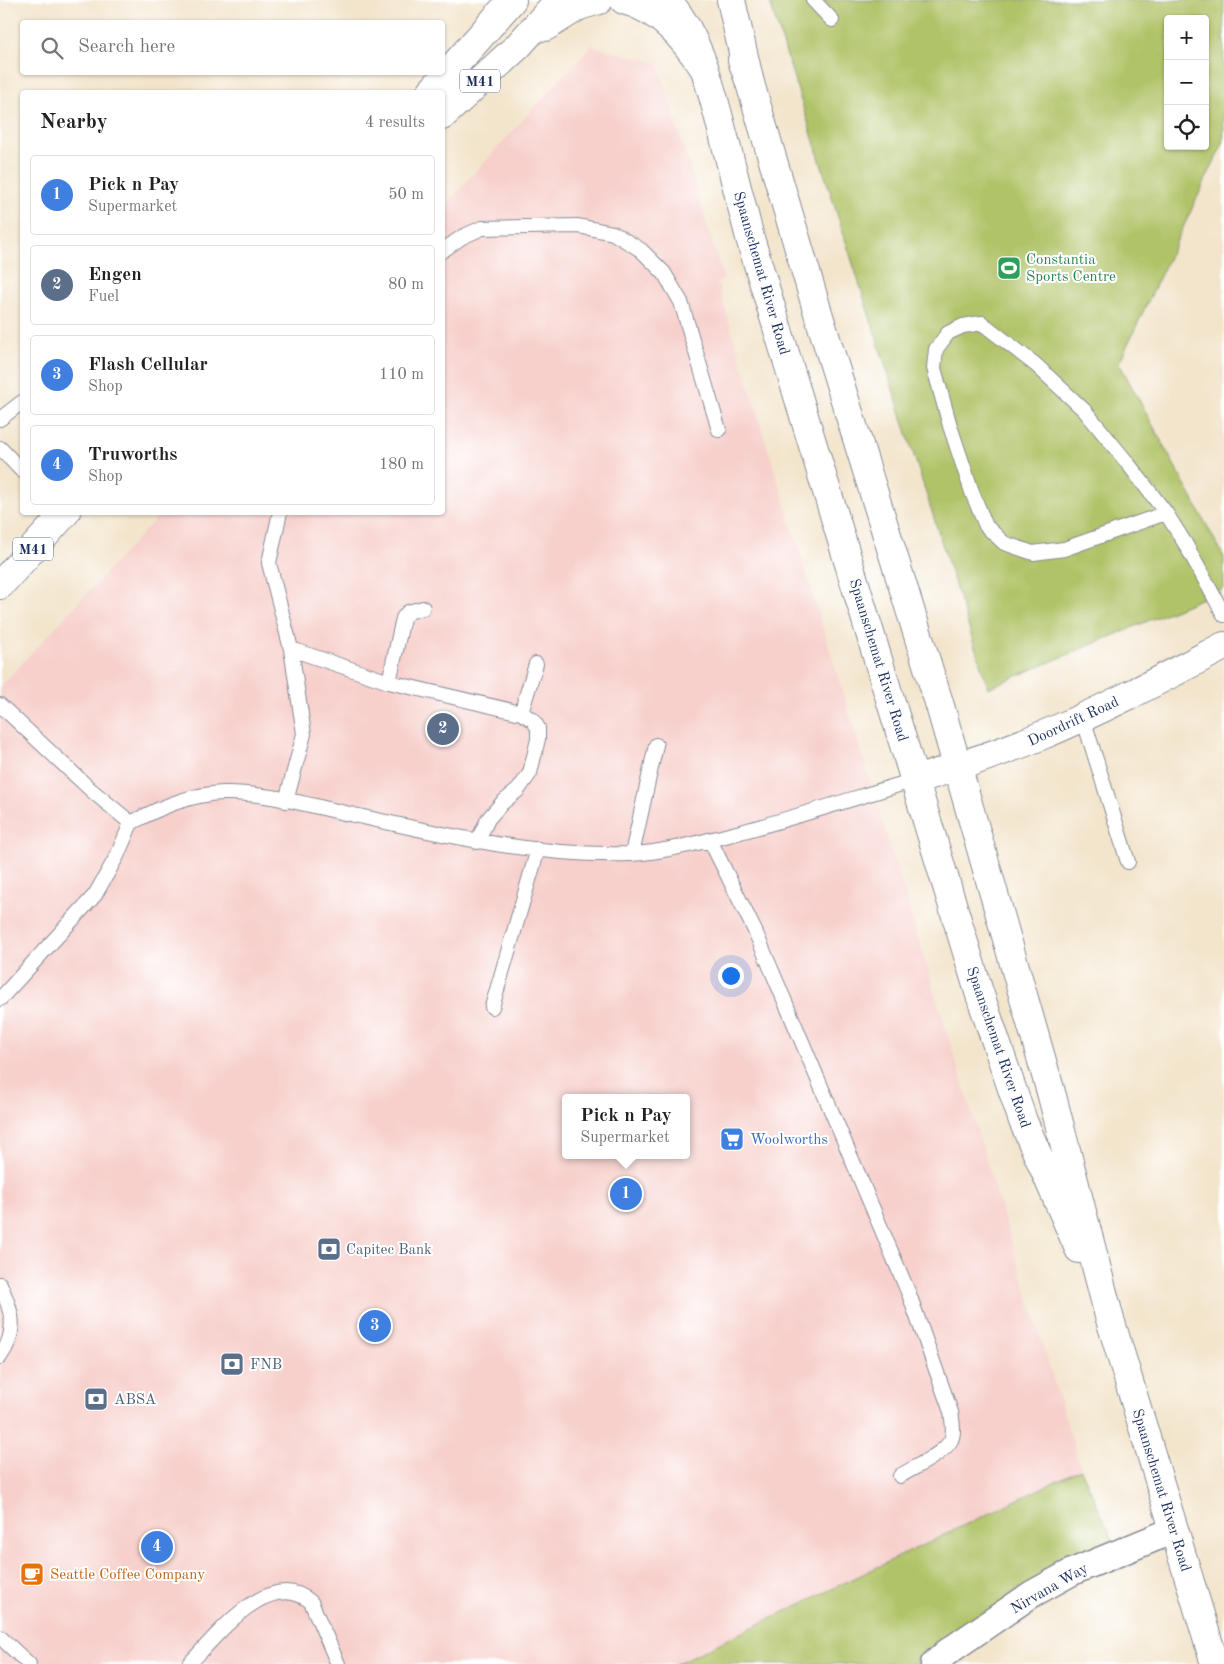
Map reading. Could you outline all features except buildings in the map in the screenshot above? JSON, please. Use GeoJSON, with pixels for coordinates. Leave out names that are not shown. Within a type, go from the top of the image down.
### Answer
{"type":"FeatureCollection","features":[{"type":"Feature","properties":{"kind":"main road","name":"M41"},"geometry":{"type":"LineString","coordinates":[[433,90],[512,0]]}},
{"type":"Feature","properties":{"kind":"main road","name":"M41"},"geometry":{"type":"LineString","coordinates":[[445,113],[518,46],[559,0]]}},
{"type":"Feature","properties":{"kind":"main road"},"geometry":{"type":"LineString","coordinates":[[518,46],[579,6],[599,0]]}},
{"type":"Feature","properties":{"kind":"main road"},"geometry":{"type":"LineString","coordinates":[[624,0],[642,6],[664,20],[686,43],[704,68]]}},
{"type":"Feature","properties":{"kind":"main road","name":"Spaanschemat River Road"},"geometry":{"type":"LineString","coordinates":[[667,0],[678,12],[692,35],[704,68],[750,238],[979,992],[1023,1121],[1053,1193],[1109,1316]]}},
{"type":"Feature","properties":{"kind":"main road","name":"Spaanschemat River Road"},"geometry":{"type":"LineString","coordinates":[[719,0],[750,83],[818,313],[937,696],[1052,1096],[1109,1316],[1215,1664]]}},
{"type":"Feature","properties":{"kind":"main road"},"geometry":{"type":"LineString","coordinates":[[731,0],[750,83]]}},
{"type":"Feature","properties":{"kind":"main road","name":"M41"},"geometry":{"type":"LineString","coordinates":[[0,585],[63,515]]}},
{"type":"Feature","properties":{"kind":"main road","name":"Doordrift Road"},"geometry":{"type":"LineString","coordinates":[[915,780],[995,754],[1083,718],[1224,646]]}},
{"type":"Feature","properties":{"kind":"street","name":"Nirvana Way"},"geometry":{"type":"LineString","coordinates":[[934,1664],[946,1653],[1032,1594],[1064,1576],[1174,1530]]}},
{"type":"Feature","properties":{"kind":"lane"},"geometry":{"type":"LineString","coordinates":[[813,0],[832,20]]}},
{"type":"Feature","properties":{"kind":"lane"},"geometry":{"type":"LineString","coordinates":[[445,249],[462,237],[482,228],[578,226],[613,233],[641,250],[664,273],[681,302],[719,430]]}},
{"type":"Feature","properties":{"kind":"lane"},"geometry":{"type":"LineString","coordinates":[[1166,513],[1064,549],[1033,553],[1004,543],[986,526],[973,495],[950,426],[934,368],[936,349],[948,333],[963,326],[982,323],[1036,365],[1086,411],[1166,513],[1186,545],[1224,615]]}},
{"type":"Feature","properties":{"kind":"lane"},"geometry":{"type":"LineString","coordinates":[[0,419],[20,404]]}},
{"type":"Feature","properties":{"kind":"lane"},"geometry":{"type":"LineString","coordinates":[[0,448],[20,469]]}},
{"type":"Feature","properties":{"kind":"lane"},"geometry":{"type":"LineString","coordinates":[[279,515],[269,563],[291,649],[304,734],[286,801]]}},
{"type":"Feature","properties":{"kind":"lane"},"geometry":{"type":"LineString","coordinates":[[389,682],[403,618],[408,612],[423,608]]}},
{"type":"Feature","properties":{"kind":"lane"},"geometry":{"type":"LineString","coordinates":[[291,649],[389,682],[521,714],[533,720],[538,728],[538,739],[530,774],[518,790],[502,803],[488,819],[477,842]]}},
{"type":"Feature","properties":{"kind":"lane"},"geometry":{"type":"LineString","coordinates":[[521,714],[536,664]]}},
{"type":"Feature","properties":{"kind":"lane"},"geometry":{"type":"LineString","coordinates":[[0,705],[91,790],[131,823]]}},
{"type":"Feature","properties":{"kind":"lane"},"geometry":{"type":"LineString","coordinates":[[1083,718],[1128,862]]}},
{"type":"Feature","properties":{"kind":"lane"},"geometry":{"type":"LineString","coordinates":[[632,854],[656,745]]}},
{"type":"Feature","properties":{"kind":"lane"},"geometry":{"type":"LineString","coordinates":[[0,999],[95,895],[117,856],[131,823],[159,808],[192,798],[222,793],[261,795],[477,842],[582,853],[632,854],[710,840],[758,828],[915,780]]}},
{"type":"Feature","properties":{"kind":"lane"},"geometry":{"type":"LineString","coordinates":[[710,840],[755,931],[909,1294],[951,1412],[953,1429],[951,1439],[943,1450],[900,1476]]}},
{"type":"Feature","properties":{"kind":"lane"},"geometry":{"type":"LineString","coordinates":[[492,1007],[538,849]]}},
{"type":"Feature","properties":{"kind":"lane"},"geometry":{"type":"LineString","coordinates":[[0,1284],[9,1304],[13,1322],[12,1337],[0,1357]]}},
{"type":"Feature","properties":{"kind":"lane"},"geometry":{"type":"LineString","coordinates":[[189,1664],[242,1611],[259,1598],[277,1592],[290,1591],[303,1595],[311,1602],[338,1664]]}},
{"type":"Feature","properties":{"kind":"lane"},"geometry":{"type":"LineString","coordinates":[[0,1637],[29,1664]]}},
{"type":"Feature","properties":{"kind":"shaded area"},"geometry":{"type":"Polygon","coordinates":[[[591,46],[658,63],[724,280],[717,282],[1081,1469],[676,1664],[0,1664],[0,687],[159,515],[445,515],[445,205],[591,46]]]}},
{"type":"Feature","properties":{"kind":"green space","name":"Constantia Sports Centre"},"geometry":{"type":"Polygon","coordinates":[[[769,0],[1224,0],[1224,141],[1119,363],[1224,557],[1224,589],[988,688],[769,0]]]}},
{"type":"Feature","properties":{"kind":"green space"},"geometry":{"type":"Polygon","coordinates":[[[1081,1469],[1117,1549],[941,1664],[676,1664],[1081,1469]]]}},
{"type":"Feature","properties":{"kind":"place","name":"Constantia Sports Centre"},"geometry":{"type":"Point","coordinates":[1009,268]}},
{"type":"Feature","properties":{"kind":"place","name":"Engen"},"geometry":{"type":"Point","coordinates":[443,729]}},
{"type":"Feature","properties":{"kind":"place","name":"Woolworths"},"geometry":{"type":"Point","coordinates":[732,1139]}},
{"type":"Feature","properties":{"kind":"place","name":"Pick n Pay"},"geometry":{"type":"Point","coordinates":[626,1194]}},
{"type":"Feature","properties":{"kind":"place","name":"Capitec Bank"},"geometry":{"type":"Point","coordinates":[329,1249]}},
{"type":"Feature","properties":{"kind":"place","name":"Flash Cellular"},"geometry":{"type":"Point","coordinates":[375,1326]}},
{"type":"Feature","properties":{"kind":"place","name":"FNB"},"geometry":{"type":"Point","coordinates":[232,1364]}},
{"type":"Feature","properties":{"kind":"place","name":"ABSA"},"geometry":{"type":"Point","coordinates":[96,1399]}},
{"type":"Feature","properties":{"kind":"place","name":"Truworths"},"geometry":{"type":"Point","coordinates":[157,1547]}},
{"type":"Feature","properties":{"kind":"place","name":"Seattle Coffee Company"},"geometry":{"type":"Point","coordinates":[32,1574]}}]}
